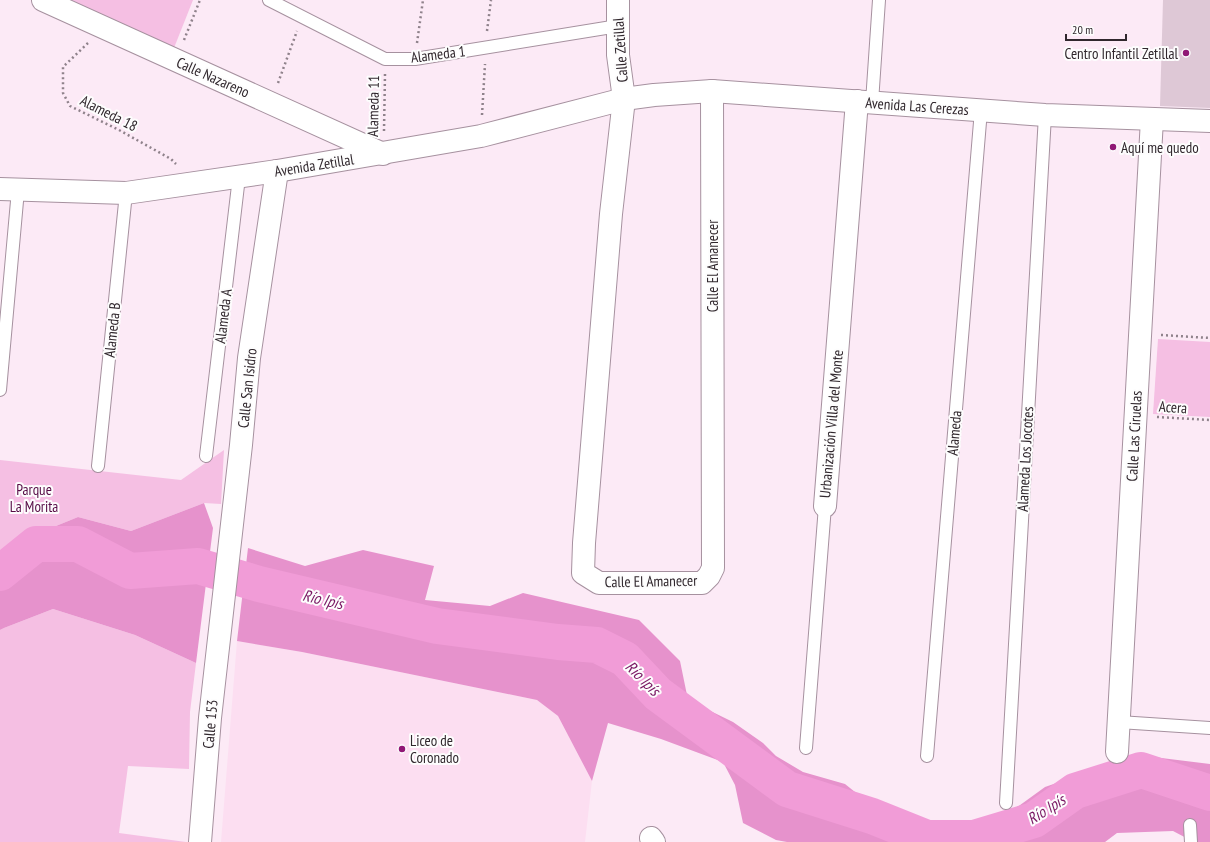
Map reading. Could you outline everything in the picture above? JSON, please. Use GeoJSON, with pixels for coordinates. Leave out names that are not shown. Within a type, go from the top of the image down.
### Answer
{"type":"FeatureCollection","features":[{"type":"Feature","properties":{"kind":"street","name":"Calle Nazareno"},"geometry":{"type":"LineString","coordinates":[[43,0],[383,154]]}},
{"type":"Feature","properties":{"kind":"street","name":"Calle Zetillal"},"geometry":{"type":"LineString","coordinates":[[618,0],[618,55],[624,99]]}},
{"type":"Feature","properties":{"kind":"street","name":"Avenida Las Cerezas"},"geometry":{"type":"LineString","coordinates":[[624,99],[654,95],[712,91],[1045,115],[1210,121]]}},
{"type":"Feature","properties":{"kind":"street","name":"Calle El Amanecer"},"geometry":{"type":"LineString","coordinates":[[624,99],[610,222],[584,543],[583,572],[598,583],[702,583],[709,576],[713,568],[712,91]]}},
{"type":"Feature","properties":{"kind":"street","name":"Avenida Zetillal"},"geometry":{"type":"LineString","coordinates":[[9,190],[126,193],[239,177],[383,154],[481,136],[624,99]]}},
{"type":"Feature","properties":{"kind":"street","name":"Urbanización Villa del Monte"},"geometry":{"type":"LineString","coordinates":[[825,506],[864,102]]}},
{"type":"Feature","properties":{"kind":"street","name":"Calle Las Ciruelas"},"geometry":{"type":"LineString","coordinates":[[1117,752],[1152,119]]}},
{"type":"Feature","properties":{"kind":"street","name":"Calle San Isidro"},"geometry":{"type":"LineString","coordinates":[[222,605],[241,445],[249,358],[277,171]]}},
{"type":"Feature","properties":{"kind":"street","name":"Calle 153"},"geometry":{"type":"LineString","coordinates":[[200,842],[210,718],[222,605]]}},
{"type":"Feature","properties":{"kind":"lane","name":"Alameda 1"},"geometry":{"type":"LineString","coordinates":[[269,0],[385,59],[415,59],[618,26]]}},
{"type":"Feature","properties":{"kind":"lane"},"geometry":{"type":"LineString","coordinates":[[864,102],[879,0]]}},
{"type":"Feature","properties":{"kind":"lane","name":"Alameda"},"geometry":{"type":"LineString","coordinates":[[927,756],[981,110]]}},
{"type":"Feature","properties":{"kind":"lane","name":"Alameda Los Jocotes"},"geometry":{"type":"LineString","coordinates":[[1006,804],[1045,115]]}},
{"type":"Feature","properties":{"kind":"lane","name":"Alameda A"},"geometry":{"type":"LineString","coordinates":[[206,456],[239,177]]}},
{"type":"Feature","properties":{"kind":"lane"},"geometry":{"type":"LineString","coordinates":[[0,390],[9,190]]}},
{"type":"Feature","properties":{"kind":"lane","name":"Alameda B"},"geometry":{"type":"LineString","coordinates":[[98,466],[126,193]]}},
{"type":"Feature","properties":{"kind":"lane","name":"Urbanización Villa del Monte"},"geometry":{"type":"LineString","coordinates":[[806,748],[825,506]]}},
{"type":"Feature","properties":{"kind":"lane"},"geometry":{"type":"LineString","coordinates":[[1119,722],[1210,728]]}},
{"type":"Feature","properties":{"kind":"lane"},"geometry":{"type":"LineString","coordinates":[[1190,825],[1191,842]]}},
{"type":"Feature","properties":{"kind":"path"},"geometry":{"type":"LineString","coordinates":[[176,61],[200,0]]}},
{"type":"Feature","properties":{"kind":"path"},"geometry":{"type":"LineString","coordinates":[[415,59],[423,0]]}},
{"type":"Feature","properties":{"kind":"path"},"geometry":{"type":"LineString","coordinates":[[481,136],[486,48],[491,0]]}},
{"type":"Feature","properties":{"kind":"path"},"geometry":{"type":"LineString","coordinates":[[271,102],[303,16]]}},
{"type":"Feature","properties":{"kind":"path","name":"Alameda 18"},"geometry":{"type":"LineString","coordinates":[[102,28],[63,67],[63,93],[70,106],[119,130],[171,159],[194,183]]}},
{"type":"Feature","properties":{"kind":"path","name":"Alameda 11"},"geometry":{"type":"LineString","coordinates":[[383,154],[385,59]]}},
{"type":"Feature","properties":{"kind":"path"},"geometry":{"type":"LineString","coordinates":[[1139,333],[1210,338]]}},
{"type":"Feature","properties":{"kind":"path","name":"Acera"},"geometry":{"type":"LineString","coordinates":[[1135,415],[1210,420]]}},
{"type":"Feature","properties":{"kind":"shaded area"},"geometry":{"type":"Polygon","coordinates":[[[204,503],[213,528],[196,663],[135,635],[53,609],[0,630],[0,557],[29,537],[78,517],[131,531],[204,503]]]}},
{"type":"Feature","properties":{"kind":"shaded area"},"geometry":{"type":"Polygon","coordinates":[[[248,548],[305,566],[363,550],[434,566],[425,600],[490,606],[523,593],[639,620],[680,661],[688,700],[733,722],[763,743],[776,756],[803,772],[845,784],[875,808],[959,827],[1001,819],[1045,787],[1137,755],[1210,764],[1210,842],[1194,842],[1173,831],[1117,833],[1105,842],[787,842],[776,840],[743,823],[735,785],[723,762],[661,739],[608,723],[592,781],[558,716],[537,700],[302,652],[237,641],[248,548]]]}},
{"type":"Feature","properties":{"kind":"shaded area","name":"Liceo de Coronado"},"geometry":{"type":"Polygon","coordinates":[[[237,641],[302,652],[537,700],[558,716],[592,781],[585,842],[221,842],[237,641]]]}},
{"type":"Feature","properties":{"kind":"green space"},"geometry":{"type":"Polygon","coordinates":[[[57,0],[193,0],[172,53],[57,0]]]}},
{"type":"Feature","properties":{"kind":"green space"},"geometry":{"type":"Polygon","coordinates":[[[1158,339],[1210,342],[1210,417],[1153,414],[1158,339]]]}},
{"type":"Feature","properties":{"kind":"green space","name":"Parque La Morita"},"geometry":{"type":"Polygon","coordinates":[[[224,450],[221,504],[204,503],[131,531],[78,517],[29,537],[0,557],[0,460],[181,480],[224,450]]]}},
{"type":"Feature","properties":{"kind":"green space"},"geometry":{"type":"Polygon","coordinates":[[[53,609],[135,635],[196,663],[190,712],[189,769],[128,766],[119,833],[186,842],[0,842],[0,630],[53,609]]]}},
{"type":"Feature","properties":{"kind":"building","name":"Centro Infantil Zetillal"},"geometry":{"type":"Polygon","coordinates":[[[1163,0],[1210,0],[1210,108],[1160,106],[1163,0]]]}},
{"type":"Feature","properties":{"kind":"waterway","name":"Río Ipís"},"geometry":{"type":"LineString","coordinates":[[0,573],[36,544],[78,544],[130,571],[198,566],[259,584],[437,626],[558,642],[597,645],[625,659],[658,694],[787,789],[872,816],[927,838],[974,838],[1034,820],[1075,791],[1141,770],[1210,793]]}},
{"type":"Feature","properties":{"kind":"place","name":"Centro Infantil Zetillal"},"geometry":{"type":"Point","coordinates":[1186,53]}},
{"type":"Feature","properties":{"kind":"place","name":"Aquí me quedo"},"geometry":{"type":"Point","coordinates":[1113,147]}},
{"type":"Feature","properties":{"kind":"place","name":"Liceo de Coronado"},"geometry":{"type":"Point","coordinates":[402,749]}}]}
